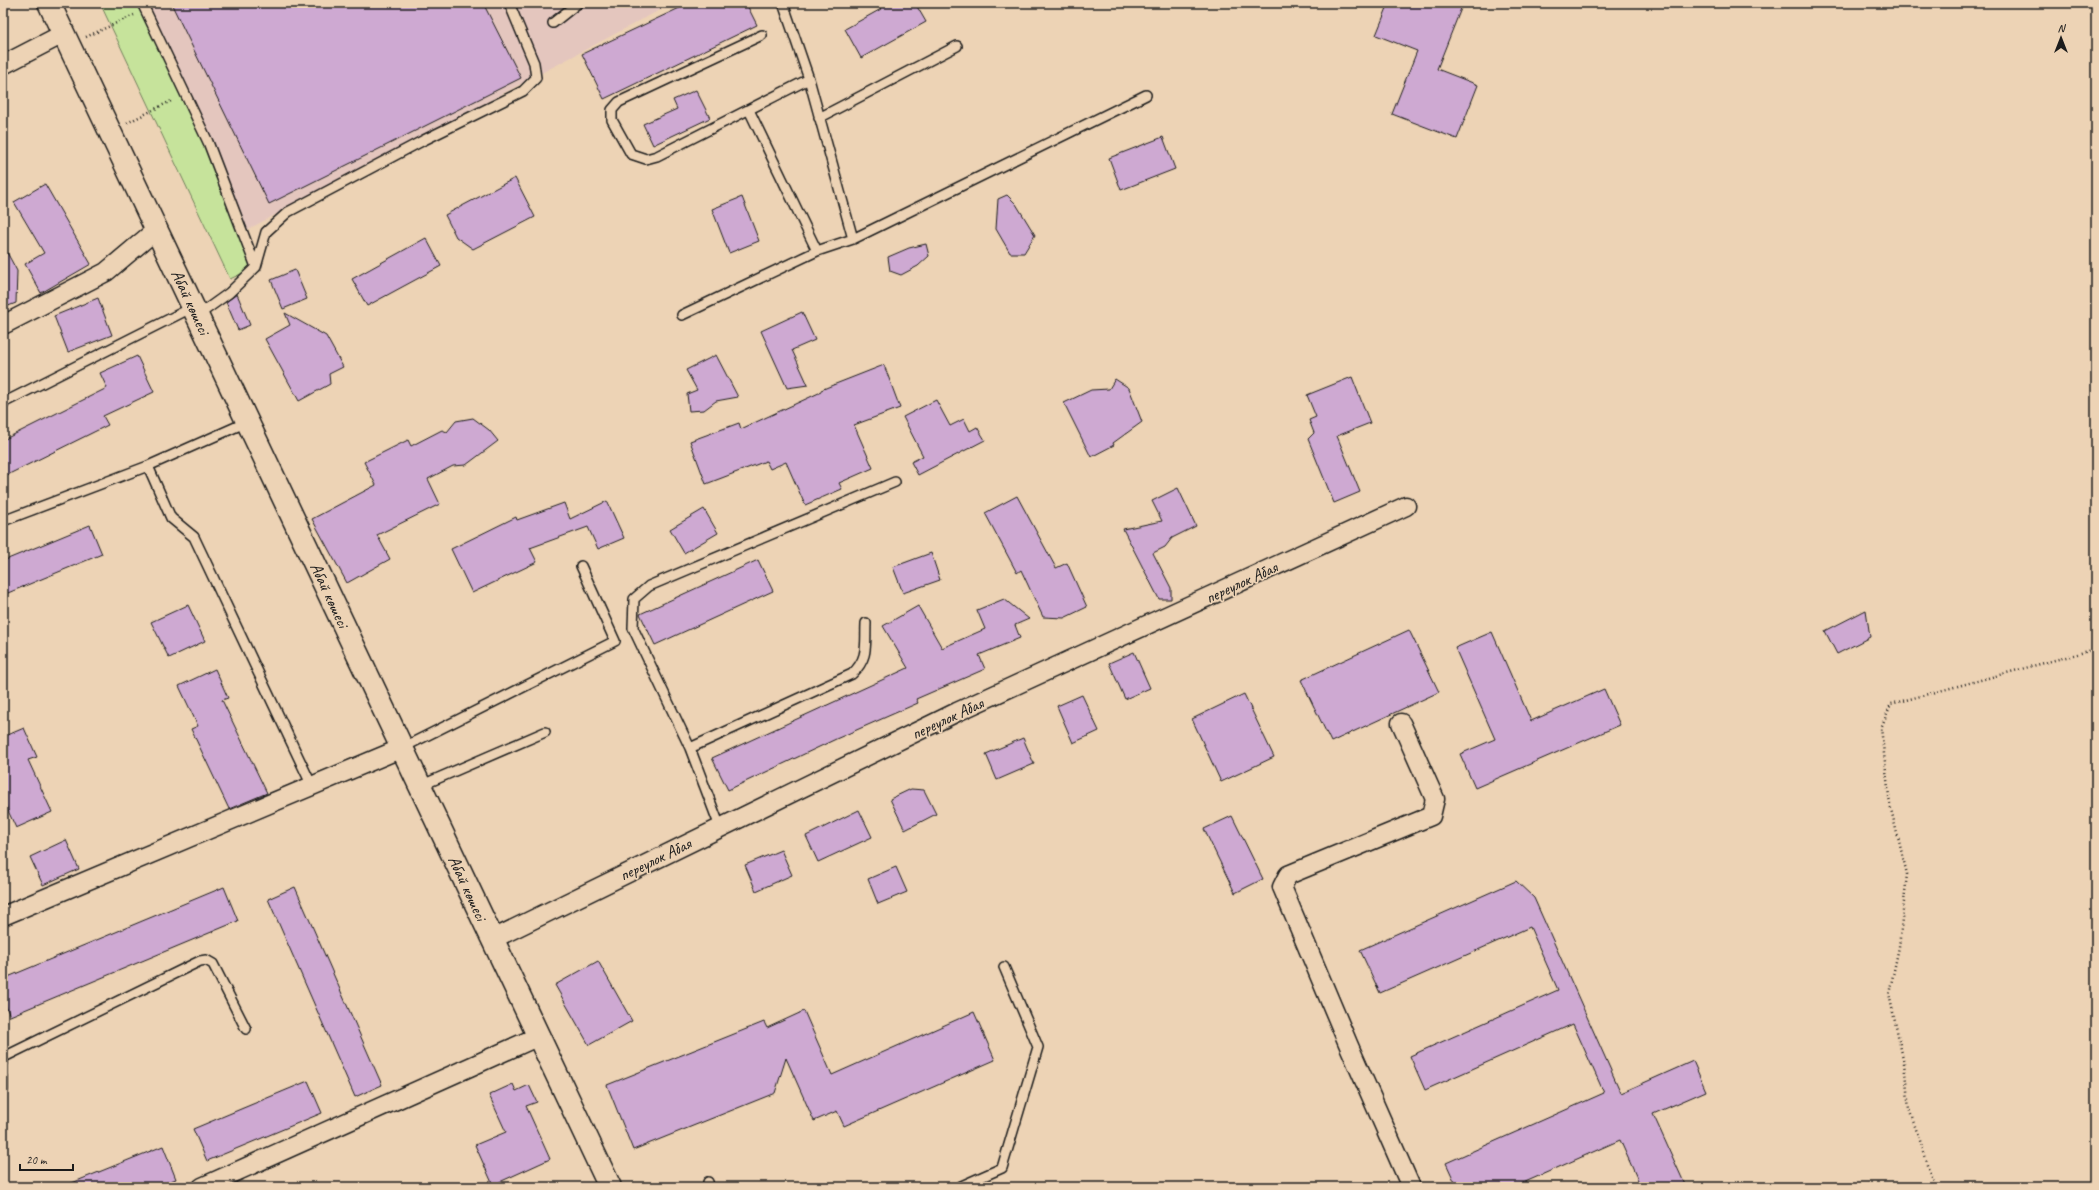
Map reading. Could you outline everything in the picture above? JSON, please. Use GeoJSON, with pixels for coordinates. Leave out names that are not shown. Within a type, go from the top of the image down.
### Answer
{"type":"FeatureCollection","features":[{"type":"Feature","properties":{"kind":"main road","name":"Абай көшесі"},"geometry":{"type":"LineString","coordinates":[[49,3],[610,1187]]}},
{"type":"Feature","properties":{"kind":"street"},"geometry":{"type":"LineString","coordinates":[[3,64],[66,40]]}},
{"type":"Feature","properties":{"kind":"street"},"geometry":{"type":"LineString","coordinates":[[3,325],[106,272],[156,230]]}},
{"type":"Feature","properties":{"kind":"street","name":"переулок Абая"},"geometry":{"type":"LineString","coordinates":[[493,939],[964,709],[1406,506]]}},
{"type":"Feature","properties":{"kind":"street"},"geometry":{"type":"LineString","coordinates":[[1401,723],[1435,799],[1431,816],[1288,875],[1282,887],[1352,1053],[1411,1187]]}},
{"type":"Feature","properties":{"kind":"street"},"geometry":{"type":"LineString","coordinates":[[3,916],[402,748]]}},
{"type":"Feature","properties":{"kind":"street"},"geometry":{"type":"LineString","coordinates":[[202,1187],[539,1036]]}},
{"type":"Feature","properties":{"kind":"lane"},"geometry":{"type":"LineString","coordinates":[[3,403],[230,293],[256,267],[266,232],[288,212],[424,140],[523,91],[536,78],[534,63],[509,3]]}},
{"type":"Feature","properties":{"kind":"lane"},"geometry":{"type":"LineString","coordinates":[[553,23],[578,3]]}},
{"type":"Feature","properties":{"kind":"lane"},"geometry":{"type":"LineString","coordinates":[[783,3],[809,79],[853,239]]}},
{"type":"Feature","properties":{"kind":"lane"},"geometry":{"type":"LineString","coordinates":[[144,7],[208,142],[256,267]]}},
{"type":"Feature","properties":{"kind":"lane"},"geometry":{"type":"LineString","coordinates":[[762,35],[619,102],[612,110],[612,120],[631,154],[646,159],[657,156],[809,79]]}},
{"type":"Feature","properties":{"kind":"lane"},"geometry":{"type":"LineString","coordinates":[[819,118],[957,46]]}},
{"type":"Feature","properties":{"kind":"lane"},"geometry":{"type":"LineString","coordinates":[[682,315],[817,252],[853,239],[1146,95]]}},
{"type":"Feature","properties":{"kind":"lane"},"geometry":{"type":"LineString","coordinates":[[749,110],[817,252]]}},
{"type":"Feature","properties":{"kind":"lane"},"geometry":{"type":"LineString","coordinates":[[3,522],[148,466],[247,422]]}},
{"type":"Feature","properties":{"kind":"lane"},"geometry":{"type":"LineString","coordinates":[[148,466],[171,518],[194,537],[312,786]]}},
{"type":"Feature","properties":{"kind":"lane"},"geometry":{"type":"LineString","coordinates":[[720,827],[690,748],[633,628],[634,599],[649,586],[895,482]]}},
{"type":"Feature","properties":{"kind":"lane"},"geometry":{"type":"LineString","coordinates":[[402,748],[615,641],[581,566]]}},
{"type":"Feature","properties":{"kind":"lane"},"geometry":{"type":"LineString","coordinates":[[690,748],[852,674],[862,664],[865,650],[866,623]]}},
{"type":"Feature","properties":{"kind":"lane"},"geometry":{"type":"LineString","coordinates":[[420,786],[545,732]]}},
{"type":"Feature","properties":{"kind":"lane"},"geometry":{"type":"LineString","coordinates":[[3,1090],[3,1056],[200,961],[206,960],[213,964],[246,1029]]}},
{"type":"Feature","properties":{"kind":"lane"},"geometry":{"type":"LineString","coordinates":[[958,1187],[1002,1168],[1038,1047],[1004,967]]}},
{"type":"Feature","properties":{"kind":"path"},"geometry":{"type":"LineString","coordinates":[[66,40],[144,7]]}},
{"type":"Feature","properties":{"kind":"path"},"geometry":{"type":"LineString","coordinates":[[110,131],[184,94]]}},
{"type":"Feature","properties":{"kind":"path"},"geometry":{"type":"LineString","coordinates":[[1936,1187],[1909,1110],[1904,1063],[1889,994],[1899,947],[1907,874],[1890,805],[1881,728],[1891,704],[2096,649]]}},
{"type":"Feature","properties":{"kind":"shaded area"},"geometry":{"type":"Polygon","coordinates":[[[108,3],[673,3],[222,243],[108,3]]]}},
{"type":"Feature","properties":{"kind":"green space"},"geometry":{"type":"Polygon","coordinates":[[[100,3],[142,3],[184,94],[256,267],[230,279],[100,3]]]}},
{"type":"Feature","properties":{"kind":"building"},"geometry":{"type":"Polygon","coordinates":[[[171,3],[483,3],[521,78],[269,204],[171,3]]]}},
{"type":"Feature","properties":{"kind":"building"},"geometry":{"type":"Polygon","coordinates":[[[690,3],[746,3],[757,25],[604,99],[582,54],[690,3]]]}},
{"type":"Feature","properties":{"kind":"building"},"geometry":{"type":"Polygon","coordinates":[[[878,3],[915,3],[926,22],[861,58],[845,29],[881,9],[878,3]]]}},
{"type":"Feature","properties":{"kind":"building"},"geometry":{"type":"Polygon","coordinates":[[[1389,3],[1454,3],[1462,6],[1437,69],[1478,85],[1457,139],[1392,114],[1417,51],[1376,35],[1389,3]]]}},
{"type":"Feature","properties":{"kind":"building"},"geometry":{"type":"Polygon","coordinates":[[[696,90],[710,118],[653,145],[643,124],[677,109],[673,100],[696,90]]]}},
{"type":"Feature","properties":{"kind":"building"},"geometry":{"type":"Polygon","coordinates":[[[1163,137],[1175,169],[1121,190],[1109,158],[1163,137]]]}},
{"type":"Feature","properties":{"kind":"building"},"geometry":{"type":"Polygon","coordinates":[[[515,178],[535,217],[473,249],[456,237],[445,215],[515,178]]]}},
{"type":"Feature","properties":{"kind":"building"},"geometry":{"type":"Polygon","coordinates":[[[45,184],[91,264],[41,293],[25,264],[44,253],[14,202],[45,184]]]}},
{"type":"Feature","properties":{"kind":"building"},"geometry":{"type":"Polygon","coordinates":[[[1007,195],[1016,204],[1035,235],[1024,253],[1010,253],[996,229],[998,199],[1007,195]]]}},
{"type":"Feature","properties":{"kind":"building"},"geometry":{"type":"Polygon","coordinates":[[[742,197],[759,241],[729,253],[712,209],[742,197]]]}},
{"type":"Feature","properties":{"kind":"building"},"geometry":{"type":"Polygon","coordinates":[[[426,238],[441,266],[367,306],[352,279],[426,238]]]}},
{"type":"Feature","properties":{"kind":"building"},"geometry":{"type":"Polygon","coordinates":[[[926,244],[929,256],[918,266],[901,275],[890,271],[888,257],[909,248],[926,244]]]}},
{"type":"Feature","properties":{"kind":"building"},"geometry":{"type":"Polygon","coordinates":[[[3,245],[17,271],[16,303],[3,308],[3,245]]]}},
{"type":"Feature","properties":{"kind":"building"},"geometry":{"type":"Polygon","coordinates":[[[295,270],[307,299],[283,309],[271,280],[295,270]]]}},
{"type":"Feature","properties":{"kind":"building"},"geometry":{"type":"Polygon","coordinates":[[[237,294],[250,325],[238,330],[226,302],[237,294]]]}},
{"type":"Feature","properties":{"kind":"building"},"geometry":{"type":"Polygon","coordinates":[[[98,298],[112,335],[68,352],[54,316],[98,298]]]}},
{"type":"Feature","properties":{"kind":"building"},"geometry":{"type":"Polygon","coordinates":[[[802,312],[815,340],[792,350],[808,385],[787,388],[761,331],[802,312]]]}},
{"type":"Feature","properties":{"kind":"building"},"geometry":{"type":"Polygon","coordinates":[[[285,313],[326,336],[343,367],[329,374],[330,384],[299,401],[265,339],[290,325],[285,313]]]}},
{"type":"Feature","properties":{"kind":"building"},"geometry":{"type":"Polygon","coordinates":[[[716,355],[738,397],[716,401],[704,410],[689,411],[687,394],[697,390],[686,370],[716,355]]]}},
{"type":"Feature","properties":{"kind":"building"},"geometry":{"type":"Polygon","coordinates":[[[137,356],[154,392],[103,416],[108,425],[3,477],[3,440],[107,388],[100,373],[137,356]]]}},
{"type":"Feature","properties":{"kind":"building"},"geometry":{"type":"Polygon","coordinates":[[[884,365],[900,408],[854,425],[873,468],[839,483],[842,489],[805,505],[786,462],[770,469],[766,461],[706,484],[690,441],[739,423],[741,429],[821,392],[821,390],[884,365]]]}},
{"type":"Feature","properties":{"kind":"building"},"geometry":{"type":"Polygon","coordinates":[[[1352,377],[1370,423],[1337,436],[1360,492],[1334,503],[1308,439],[1314,433],[1309,420],[1316,417],[1307,395],[1352,377]]]}},
{"type":"Feature","properties":{"kind":"building"},"geometry":{"type":"Polygon","coordinates":[[[1115,379],[1129,388],[1142,422],[1113,443],[1114,445],[1091,457],[1064,403],[1091,390],[1109,389],[1115,379]]]}},
{"type":"Feature","properties":{"kind":"building"},"geometry":{"type":"Polygon","coordinates":[[[936,400],[950,426],[964,419],[970,431],[977,427],[985,440],[918,475],[911,462],[923,456],[903,417],[936,400]]]}},
{"type":"Feature","properties":{"kind":"building"},"geometry":{"type":"Polygon","coordinates":[[[473,418],[489,430],[498,441],[466,465],[453,466],[428,479],[440,504],[377,535],[390,559],[347,583],[312,519],[376,485],[364,462],[408,440],[411,446],[442,430],[447,432],[456,421],[473,418]]]}},
{"type":"Feature","properties":{"kind":"building"},"geometry":{"type":"Polygon","coordinates":[[[1178,488],[1196,526],[1172,538],[1165,547],[1153,553],[1171,588],[1171,599],[1159,599],[1123,529],[1162,521],[1152,501],[1178,488]]]}},
{"type":"Feature","properties":{"kind":"building"},"geometry":{"type":"Polygon","coordinates":[[[1017,496],[1056,568],[1067,563],[1087,607],[1064,618],[1043,617],[1021,570],[1017,573],[985,513],[1017,496]]]}},
{"type":"Feature","properties":{"kind":"building"},"geometry":{"type":"Polygon","coordinates":[[[607,501],[624,538],[598,549],[588,527],[530,548],[537,562],[472,593],[451,549],[516,517],[517,520],[564,503],[570,519],[607,501]]]}},
{"type":"Feature","properties":{"kind":"building"},"geometry":{"type":"Polygon","coordinates":[[[704,509],[718,533],[684,553],[670,529],[704,509]]]}},
{"type":"Feature","properties":{"kind":"building"},"geometry":{"type":"Polygon","coordinates":[[[90,525],[102,554],[3,595],[3,561],[90,525]]]}},
{"type":"Feature","properties":{"kind":"building"},"geometry":{"type":"Polygon","coordinates":[[[931,553],[940,580],[903,593],[893,567],[931,553]]]}},
{"type":"Feature","properties":{"kind":"building"},"geometry":{"type":"Polygon","coordinates":[[[758,560],[773,591],[655,645],[640,614],[758,560]]]}},
{"type":"Feature","properties":{"kind":"building"},"geometry":{"type":"Polygon","coordinates":[[[1004,599],[1029,619],[1015,625],[1020,638],[979,655],[985,669],[916,699],[918,703],[836,739],[728,790],[712,758],[908,668],[883,626],[918,606],[942,648],[985,629],[977,610],[1004,599]]]}},
{"type":"Feature","properties":{"kind":"building"},"geometry":{"type":"Polygon","coordinates":[[[188,605],[205,641],[169,658],[151,622],[188,605]]]}},
{"type":"Feature","properties":{"kind":"building"},"geometry":{"type":"Polygon","coordinates":[[[1866,610],[1870,637],[1837,654],[1825,631],[1866,610]]]}},
{"type":"Feature","properties":{"kind":"building"},"geometry":{"type":"Polygon","coordinates":[[[1409,630],[1439,692],[1331,742],[1301,680],[1409,630]]]}},
{"type":"Feature","properties":{"kind":"building"},"geometry":{"type":"Polygon","coordinates":[[[1492,632],[1531,721],[1604,689],[1620,725],[1475,788],[1460,754],[1495,739],[1455,648],[1492,632]]]}},
{"type":"Feature","properties":{"kind":"building"},"geometry":{"type":"Polygon","coordinates":[[[1134,652],[1150,688],[1125,699],[1109,663],[1134,652]]]}},
{"type":"Feature","properties":{"kind":"building"},"geometry":{"type":"Polygon","coordinates":[[[215,669],[228,698],[222,700],[267,793],[229,809],[191,729],[198,726],[179,686],[215,669]]]}},
{"type":"Feature","properties":{"kind":"building"},"geometry":{"type":"Polygon","coordinates":[[[1244,694],[1274,757],[1221,782],[1192,719],[1244,694]]]}},
{"type":"Feature","properties":{"kind":"building"},"geometry":{"type":"Polygon","coordinates":[[[1082,695],[1099,731],[1073,743],[1057,706],[1082,695]]]}},
{"type":"Feature","properties":{"kind":"building"},"geometry":{"type":"Polygon","coordinates":[[[24,728],[37,757],[28,760],[52,812],[16,828],[3,800],[3,737],[24,728]]]}},
{"type":"Feature","properties":{"kind":"building"},"geometry":{"type":"Polygon","coordinates":[[[1023,738],[1034,764],[997,780],[986,754],[1023,738]]]}},
{"type":"Feature","properties":{"kind":"building"},"geometry":{"type":"Polygon","coordinates":[[[911,789],[924,790],[936,814],[905,830],[890,799],[911,789]]]}},
{"type":"Feature","properties":{"kind":"building"},"geometry":{"type":"Polygon","coordinates":[[[859,810],[872,837],[818,862],[806,836],[859,810]]]}},
{"type":"Feature","properties":{"kind":"building"},"geometry":{"type":"Polygon","coordinates":[[[1232,816],[1263,879],[1235,893],[1204,829],[1232,816]]]}},
{"type":"Feature","properties":{"kind":"building"},"geometry":{"type":"Polygon","coordinates":[[[66,840],[79,869],[43,885],[30,857],[66,840]]]}},
{"type":"Feature","properties":{"kind":"building"},"geometry":{"type":"Polygon","coordinates":[[[781,850],[792,875],[756,891],[745,865],[781,850]]]}},
{"type":"Feature","properties":{"kind":"building"},"geometry":{"type":"Polygon","coordinates":[[[896,867],[907,892],[878,904],[868,879],[896,867]]]}},
{"type":"Feature","properties":{"kind":"building"},"geometry":{"type":"Polygon","coordinates":[[[1516,881],[1534,898],[1621,1093],[1693,1061],[1706,1091],[1653,1114],[1686,1187],[1641,1187],[1620,1140],[1514,1187],[1457,1187],[1446,1163],[1604,1093],[1573,1024],[1425,1090],[1410,1056],[1558,990],[1530,927],[1380,993],[1360,950],[1516,881]]]}},
{"type":"Feature","properties":{"kind":"building"},"geometry":{"type":"Polygon","coordinates":[[[224,887],[238,921],[10,1016],[3,999],[3,979],[224,887]]]}},
{"type":"Feature","properties":{"kind":"building"},"geometry":{"type":"Polygon","coordinates":[[[295,887],[382,1085],[355,1097],[268,899],[295,887]]]}},
{"type":"Feature","properties":{"kind":"building"},"geometry":{"type":"Polygon","coordinates":[[[598,961],[632,1021],[589,1045],[555,985],[598,961]]]}},
{"type":"Feature","properties":{"kind":"building"},"geometry":{"type":"Polygon","coordinates":[[[804,1011],[832,1075],[974,1012],[995,1060],[844,1126],[837,1111],[814,1121],[786,1058],[775,1093],[633,1150],[607,1085],[764,1022],[767,1028],[804,1011]]]}},
{"type":"Feature","properties":{"kind":"building"},"geometry":{"type":"Polygon","coordinates":[[[308,1081],[322,1113],[207,1161],[193,1129],[308,1081]]]}},
{"type":"Feature","properties":{"kind":"building"},"geometry":{"type":"Polygon","coordinates":[[[513,1084],[516,1091],[529,1085],[537,1102],[526,1106],[550,1159],[493,1185],[475,1145],[506,1132],[489,1095],[513,1084]]]}},
{"type":"Feature","properties":{"kind":"building"},"geometry":{"type":"Polygon","coordinates":[[[163,1146],[176,1179],[154,1187],[62,1187],[163,1146]]]}}]}
